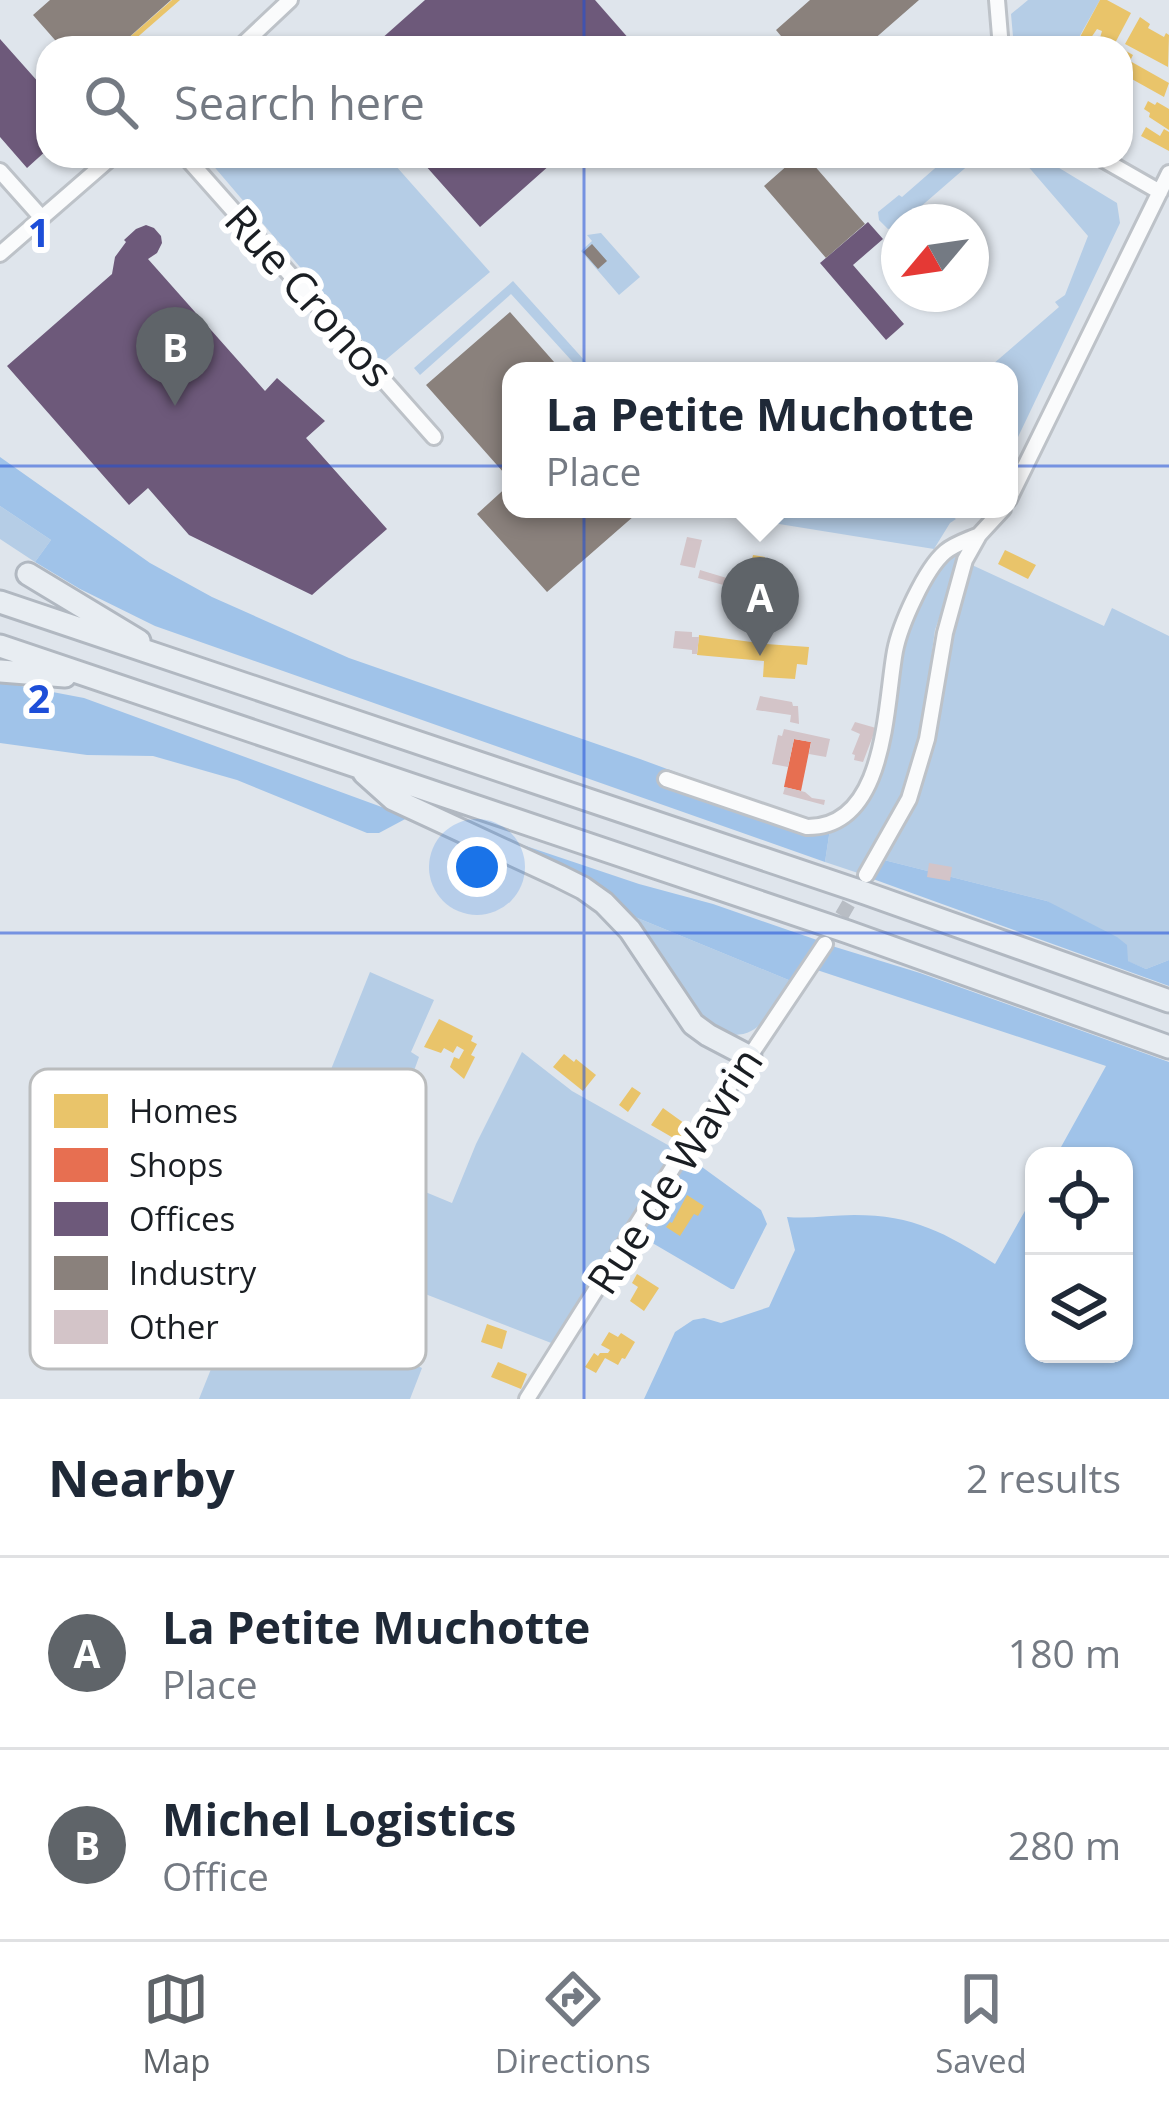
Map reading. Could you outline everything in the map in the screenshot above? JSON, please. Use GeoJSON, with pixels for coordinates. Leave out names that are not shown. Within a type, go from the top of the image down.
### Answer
{"type":"FeatureCollection","features":[{"type":"Feature","properties":{"kind":"highway"},"geometry":{"type":"LineString","coordinates":[[28,574],[165,657]]}},
{"type":"Feature","properties":{"kind":"highway"},"geometry":{"type":"LineString","coordinates":[[0,602],[865,893],[1169,1001]]}},
{"type":"Feature","properties":{"kind":"highway"},"geometry":{"type":"LineString","coordinates":[[0,646],[848,932],[1169,1047]]}},
{"type":"Feature","properties":{"kind":"highway"},"geometry":{"type":"LineString","coordinates":[[0,671],[95,678]]}},
{"type":"Feature","properties":{"kind":"highway"},"geometry":{"type":"LineString","coordinates":[[355,765],[393,799],[584,888],[630,930],[693,1024],[750,1057]]}},
{"type":"Feature","properties":{"kind":"street"},"geometry":{"type":"LineString","coordinates":[[251,36],[290,0]]}},
{"type":"Feature","properties":{"kind":"street"},"geometry":{"type":"LineString","coordinates":[[997,0],[1000,36]]}},
{"type":"Feature","properties":{"kind":"street"},"geometry":{"type":"LineString","coordinates":[[0,254],[99,168]]}},
{"type":"Feature","properties":{"kind":"street","name":"Rue Cronos"},"geometry":{"type":"LineString","coordinates":[[196,168],[434,437]]}},
{"type":"Feature","properties":{"kind":"street"},"geometry":{"type":"LineString","coordinates":[[1117,168],[1160,192]]}},
{"type":"Feature","properties":{"kind":"street"},"geometry":{"type":"LineString","coordinates":[[0,171],[42,218]]}},
{"type":"Feature","properties":{"kind":"street"},"geometry":{"type":"LineString","coordinates":[[1018,481],[1169,173]]}},
{"type":"Feature","properties":{"kind":"street"},"geometry":{"type":"LineString","coordinates":[[866,875],[909,799],[927,739],[944,633],[965,560],[995,518]]}},
{"type":"Feature","properties":{"kind":"street"},"geometry":{"type":"LineString","coordinates":[[666,779],[807,827],[827,825],[848,814],[874,769],[888,718],[896,645],[923,584],[944,552],[979,536]]}},
{"type":"Feature","properties":{"kind":"street","name":"Rue de Wavrin"},"geometry":{"type":"LineString","coordinates":[[527,1399],[682,1153],[825,944]]}},
{"type":"Feature","properties":{"kind":"shaded area"},"geometry":{"type":"Polygon","coordinates":[[[1028,0],[1100,0],[1080,36],[1013,36],[1011,14],[1028,0]]]}},
{"type":"Feature","properties":{"kind":"shaded area"},"geometry":{"type":"Polygon","coordinates":[[[215,168],[398,168],[490,272],[382,363],[215,168]]]}},
{"type":"Feature","properties":{"kind":"shaded area"},"geometry":{"type":"Polygon","coordinates":[[[935,168],[965,168],[924,204],[888,204],[935,168]]]}},
{"type":"Feature","properties":{"kind":"shaded area"},"geometry":{"type":"Polygon","coordinates":[[[1029,168],[1059,168],[1117,203],[1120,223],[1018,437],[1018,362],[995,362],[1059,307],[1055,302],[1065,295],[1088,236],[1029,168]]]}},
{"type":"Feature","properties":{"kind":"shaded area"},"geometry":{"type":"Polygon","coordinates":[[[601,233],[640,277],[619,295],[581,251],[592,241],[587,235],[601,233]]]}},
{"type":"Feature","properties":{"kind":"shaded area"},"geometry":{"type":"Polygon","coordinates":[[[513,281],[586,362],[573,362],[511,294],[420,375],[414,368],[513,281]]]}},
{"type":"Feature","properties":{"kind":"shaded area"},"geometry":{"type":"Polygon","coordinates":[[[0,457],[150,563],[212,597],[349,658],[830,829],[825,862],[155,626],[35,562],[51,540],[0,506],[0,457]]]}},
{"type":"Feature","properties":{"kind":"shaded area"},"geometry":{"type":"Polygon","coordinates":[[[0,506],[51,540],[35,562],[0,539],[0,506]]]}},
{"type":"Feature","properties":{"kind":"shaded area"},"geometry":{"type":"Polygon","coordinates":[[[761,518],[956,519],[934,549],[761,518]]]}},
{"type":"Feature","properties":{"kind":"shaded area"},"geometry":{"type":"Polygon","coordinates":[[[959,549],[961,555],[935,630],[921,731],[900,796],[858,873],[825,862],[830,829],[851,818],[868,794],[907,630],[938,567],[959,549]]]}},
{"type":"Feature","properties":{"kind":"shaded area"},"geometry":{"type":"Polygon","coordinates":[[[972,565],[1104,626],[1112,608],[1169,636],[1169,960],[1146,969],[1127,961],[1047,901],[884,860],[914,802],[935,737],[950,637],[972,565]]]}},
{"type":"Feature","properties":{"kind":"shaded area"},"geometry":{"type":"Polygon","coordinates":[[[0,682],[84,698],[409,817],[379,833],[367,833],[237,780],[153,756],[87,755],[0,743],[0,682]]]}},
{"type":"Feature","properties":{"kind":"shaded area"},"geometry":{"type":"Polygon","coordinates":[[[475,829],[817,940],[791,981],[618,910],[475,829]]]}},
{"type":"Feature","properties":{"kind":"shaded area"},"geometry":{"type":"Polygon","coordinates":[[[884,860],[1047,901],[1117,937],[1127,945],[1128,961],[1146,969],[1169,960],[1169,986],[873,879],[884,860]]]}},
{"type":"Feature","properties":{"kind":"shaded area"},"geometry":{"type":"Polygon","coordinates":[[[618,910],[791,981],[758,1027],[737,1035],[705,1028],[618,910]]]}},
{"type":"Feature","properties":{"kind":"shaded area"},"geometry":{"type":"Polygon","coordinates":[[[832,946],[1169,1062],[1169,1399],[644,1399],[675,1332],[693,1320],[721,1323],[769,1307],[795,1250],[787,1217],[854,1215],[912,1222],[995,1264],[1025,1211],[1025,1363],[1133,1363],[1133,1147],[1061,1147],[1106,1066],[814,969],[832,946]]]}},
{"type":"Feature","properties":{"kind":"shaded area"},"geometry":{"type":"Polygon","coordinates":[[[370,972],[434,1000],[411,1052],[419,1057],[415,1069],[331,1069],[370,972]]]}},
{"type":"Feature","properties":{"kind":"shaded area"},"geometry":{"type":"Polygon","coordinates":[[[522,1052],[572,1091],[682,1153],[559,1346],[426,1294],[426,1192],[452,1203],[522,1052]]]}},
{"type":"Feature","properties":{"kind":"shaded area"},"geometry":{"type":"Polygon","coordinates":[[[691,1159],[761,1210],[767,1224],[734,1289],[637,1234],[644,1220],[657,1219],[667,1193],[664,1188],[681,1160],[691,1159]]]}},
{"type":"Feature","properties":{"kind":"shaded area"},"geometry":{"type":"Polygon","coordinates":[[[211,1369],[422,1369],[410,1399],[199,1399],[211,1369]]]}},
{"type":"Feature","properties":{"kind":"building: Homes"},"geometry":{"type":"Polygon","coordinates":[[[172,0],[180,0],[139,36],[131,36],[172,0]]]}},
{"type":"Feature","properties":{"kind":"building: Homes"},"geometry":{"type":"Polygon","coordinates":[[[1100,0],[1131,13],[1119,36],[1101,36],[1097,29],[1092,36],[1080,36],[1100,0]]]}},
{"type":"Feature","properties":{"kind":"building: Homes"},"geometry":{"type":"Polygon","coordinates":[[[1140,17],[1150,24],[1148,28],[1169,35],[1168,67],[1133,48],[1129,36],[1140,17]]]}},
{"type":"Feature","properties":{"kind":"building: Homes"},"geometry":{"type":"Polygon","coordinates":[[[1133,63],[1169,83],[1164,97],[1133,80],[1133,63]]]}},
{"type":"Feature","properties":{"kind":"building: Homes"},"geometry":{"type":"Polygon","coordinates":[[[1148,101],[1169,109],[1169,130],[1149,117],[1144,109],[1148,101]]]}},
{"type":"Feature","properties":{"kind":"building: Homes"},"geometry":{"type":"Polygon","coordinates":[[[1146,127],[1160,136],[1164,129],[1169,132],[1169,151],[1141,136],[1146,127]]]}},
{"type":"Feature","properties":{"kind":"building: Homes"},"geometry":{"type":"Polygon","coordinates":[[[1005,550],[1036,565],[1028,579],[998,564],[1005,550]]]}},
{"type":"Feature","properties":{"kind":"building: Homes"},"geometry":{"type":"Polygon","coordinates":[[[753,555],[765,557],[757,593],[745,591],[753,555]]]}},
{"type":"Feature","properties":{"kind":"building: Homes"},"geometry":{"type":"Polygon","coordinates":[[[699,635],[759,643],[760,636],[768,637],[766,644],[809,647],[807,665],[797,664],[795,679],[763,677],[764,661],[697,655],[699,635]]]}},
{"type":"Feature","properties":{"kind":"building: Homes"},"geometry":{"type":"Polygon","coordinates":[[[439,1019],[473,1036],[471,1041],[477,1044],[464,1079],[450,1067],[464,1050],[457,1046],[453,1053],[444,1048],[441,1053],[424,1047],[439,1019]]]}},
{"type":"Feature","properties":{"kind":"building: Homes"},"geometry":{"type":"Polygon","coordinates":[[[564,1054],[596,1075],[583,1091],[553,1067],[564,1054]]]}},
{"type":"Feature","properties":{"kind":"building: Homes"},"geometry":{"type":"Polygon","coordinates":[[[632,1087],[641,1093],[628,1112],[619,1105],[632,1087]]]}},
{"type":"Feature","properties":{"kind":"building: Homes"},"geometry":{"type":"Polygon","coordinates":[[[663,1108],[688,1126],[680,1139],[651,1125],[663,1108]]]}},
{"type":"Feature","properties":{"kind":"building: Homes"},"geometry":{"type":"Polygon","coordinates":[[[687,1195],[704,1206],[680,1236],[666,1227],[687,1195]]]}},
{"type":"Feature","properties":{"kind":"building: Homes"},"geometry":{"type":"Polygon","coordinates":[[[637,1274],[659,1288],[644,1311],[630,1301],[638,1287],[632,1283],[637,1274]]]}},
{"type":"Feature","properties":{"kind":"building: Homes"},"geometry":{"type":"Polygon","coordinates":[[[487,1324],[507,1331],[502,1349],[481,1342],[487,1324]]]}},
{"type":"Feature","properties":{"kind":"building: Homes"},"geometry":{"type":"Polygon","coordinates":[[[609,1332],[635,1342],[618,1365],[605,1358],[596,1373],[585,1367],[594,1353],[608,1353],[601,1345],[609,1332]]]}},
{"type":"Feature","properties":{"kind":"building: Homes"},"geometry":{"type":"Polygon","coordinates":[[[498,1362],[527,1374],[521,1389],[491,1377],[498,1362]]]}},
{"type":"Feature","properties":{"kind":"building: Shops"},"geometry":{"type":"Polygon","coordinates":[[[794,739],[811,742],[801,791],[784,787],[794,739]]]}},
{"type":"Feature","properties":{"kind":"building: Offices"},"geometry":{"type":"Polygon","coordinates":[[[425,0],[595,0],[626,36],[384,36],[425,0]]]}},
{"type":"Feature","properties":{"kind":"building: Offices"},"geometry":{"type":"Polygon","coordinates":[[[0,39],[36,80],[36,160],[27,168],[0,137],[0,39]]]}},
{"type":"Feature","properties":{"kind":"building: Offices"},"geometry":{"type":"Polygon","coordinates":[[[428,168],[546,168],[480,227],[428,168]]]}},
{"type":"Feature","properties":{"kind":"building: Offices"},"geometry":{"type":"Polygon","coordinates":[[[868,222],[881,241],[853,265],[881,297],[881,312],[894,312],[904,324],[886,340],[820,263],[868,222]]]}},
{"type":"Feature","properties":{"kind":"building: Offices"},"geometry":{"type":"Polygon","coordinates":[[[146,225],[154,228],[162,243],[148,259],[265,391],[277,378],[325,421],[306,438],[387,529],[312,595],[189,535],[148,488],[129,505],[7,366],[112,274],[124,240],[146,225]]]}},
{"type":"Feature","properties":{"kind":"building: Industry"},"geometry":{"type":"Polygon","coordinates":[[[50,0],[171,0],[130,36],[51,36],[33,15],[50,0]]]}},
{"type":"Feature","properties":{"kind":"building: Industry"},"geometry":{"type":"Polygon","coordinates":[[[810,0],[919,0],[878,36],[781,36],[776,30],[810,0]]]}},
{"type":"Feature","properties":{"kind":"building: Industry"},"geometry":{"type":"Polygon","coordinates":[[[784,168],[816,168],[865,224],[826,258],[764,186],[784,168]]]}},
{"type":"Feature","properties":{"kind":"building: Industry"},"geometry":{"type":"Polygon","coordinates":[[[592,244],[607,261],[598,269],[583,252],[592,244]]]}},
{"type":"Feature","properties":{"kind":"building: Industry"},"geometry":{"type":"Polygon","coordinates":[[[510,312],[554,362],[502,362],[502,471],[426,385],[510,312]]]}},
{"type":"Feature","properties":{"kind":"building: Industry"},"geometry":{"type":"Polygon","coordinates":[[[502,491],[502,518],[632,518],[547,592],[477,514],[502,491]]]}},
{"type":"Feature","properties":{"kind":"building: Other"},"geometry":{"type":"Polygon","coordinates":[[[687,537],[702,540],[695,568],[680,565],[687,537]]]}},
{"type":"Feature","properties":{"kind":"building: Other"},"geometry":{"type":"Polygon","coordinates":[[[700,570],[740,582],[738,589],[698,578],[700,570]]]}},
{"type":"Feature","properties":{"kind":"building: Other"},"geometry":{"type":"Polygon","coordinates":[[[675,631],[699,637],[697,654],[673,648],[675,631]]]}},
{"type":"Feature","properties":{"kind":"building: Other"},"geometry":{"type":"Polygon","coordinates":[[[760,696],[798,706],[799,724],[790,722],[791,715],[756,710],[760,696]]]}},
{"type":"Feature","properties":{"kind":"building: Other"},"geometry":{"type":"Polygon","coordinates":[[[855,722],[876,728],[863,762],[854,760],[852,754],[860,734],[851,730],[855,722]]]}},
{"type":"Feature","properties":{"kind":"building: Other"},"geometry":{"type":"Polygon","coordinates":[[[784,729],[830,739],[826,757],[809,754],[811,742],[794,739],[788,767],[772,764],[778,735],[784,729]]]}},
{"type":"Feature","properties":{"kind":"building: Other"},"geometry":{"type":"Polygon","coordinates":[[[785,787],[825,800],[824,805],[783,794],[785,787]]]}},
{"type":"Feature","properties":{"kind":"building: Other"},"geometry":{"type":"Polygon","coordinates":[[[929,863],[952,867],[950,881],[927,877],[929,863]]]}},
{"type":"Feature","properties":{"kind":"tunnel"},"geometry":{"type":"LineString","coordinates":[[831,934],[859,886]]}},
{"type":"Feature","properties":{"kind":"place","name":"Michel Logistics"},"geometry":{"type":"Point","coordinates":[175,406]}},
{"type":"Feature","properties":{"kind":"place","name":"La Petite Muchotte"},"geometry":{"type":"Point","coordinates":[760,656]}}]}
